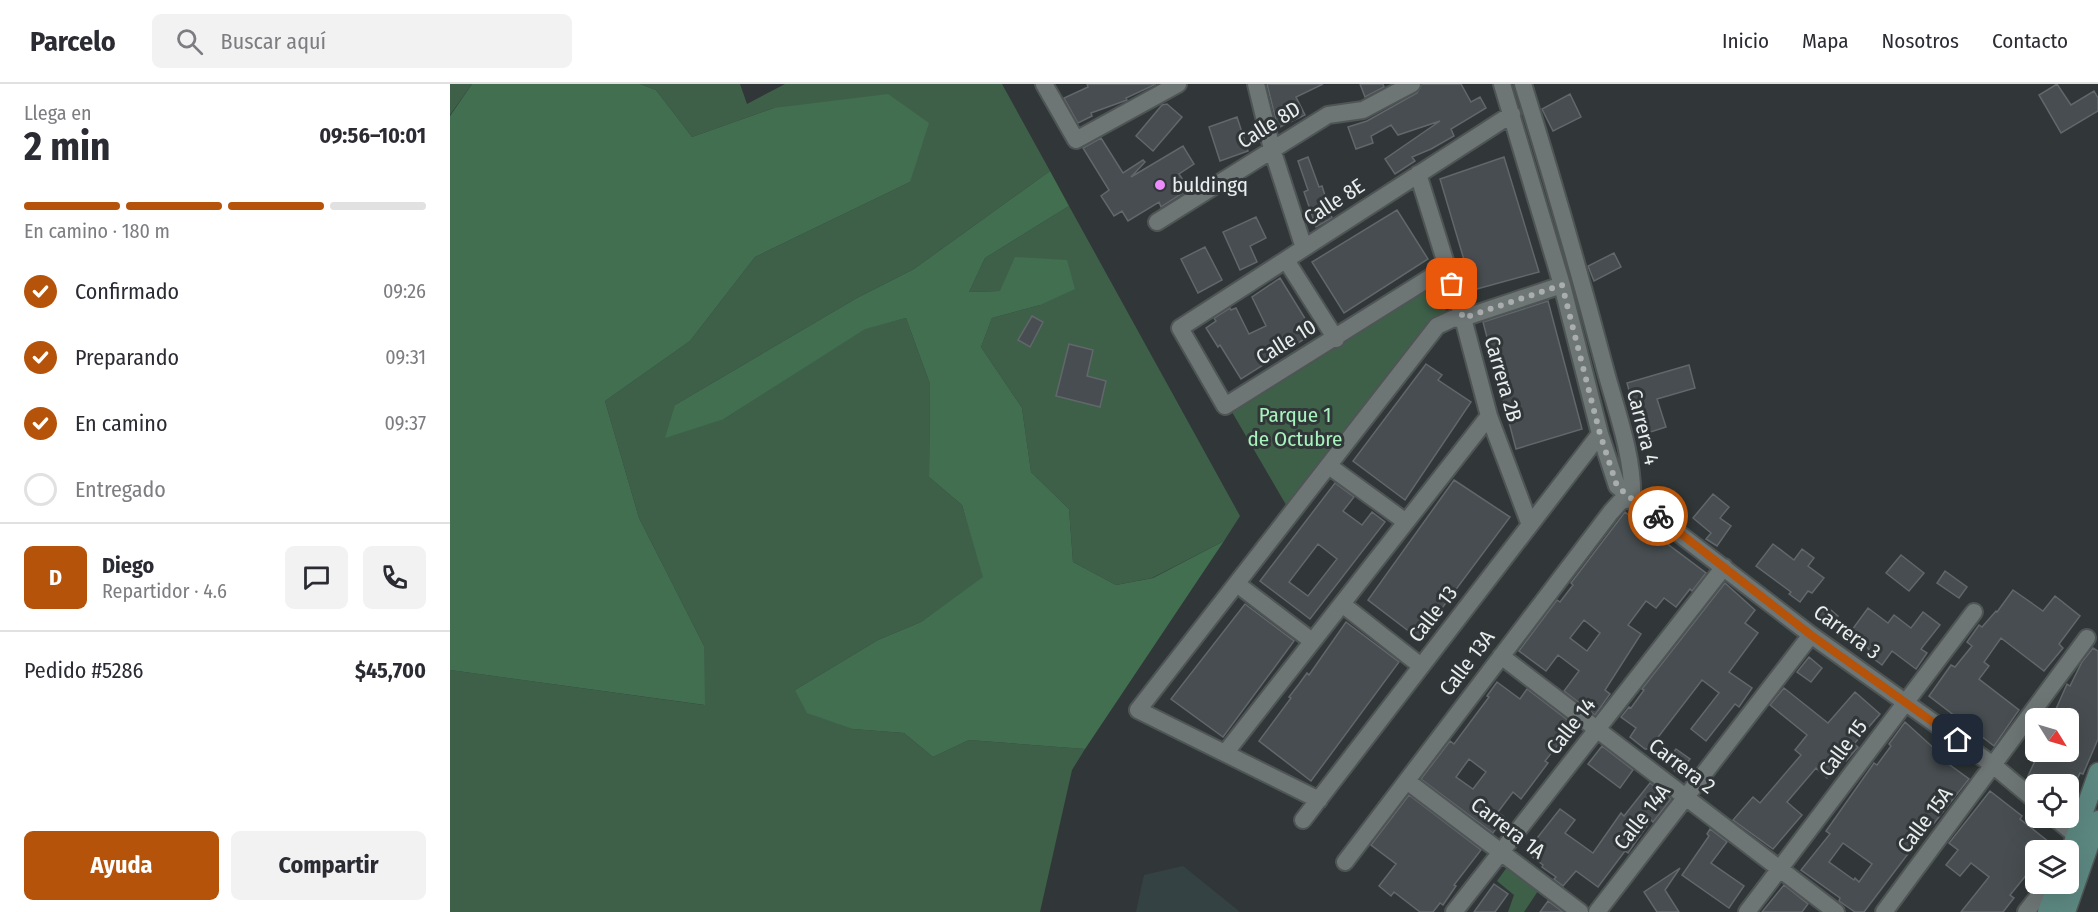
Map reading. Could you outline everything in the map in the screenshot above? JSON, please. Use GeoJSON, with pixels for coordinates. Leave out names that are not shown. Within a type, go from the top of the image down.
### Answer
{"type":"FeatureCollection","features":[{"type":"Feature","properties":{"kind":"street"},"geometry":{"type":"LineString","coordinates":[[1044,84],[1076,140],[1178,84]]}},
{"type":"Feature","properties":{"kind":"street"},"geometry":{"type":"LineString","coordinates":[[1256,84],[1272,149],[1304,248]]}},
{"type":"Feature","properties":{"kind":"street","name":"Calle 8D"},"geometry":{"type":"LineString","coordinates":[[1156,222],[1328,115],[1363,110],[1412,84]]}},
{"type":"Feature","properties":{"kind":"street","name":"Carrera 4"},"geometry":{"type":"LineString","coordinates":[[1502,84],[1562,285],[1600,434],[1617,486],[1632,499]]}},
{"type":"Feature","properties":{"kind":"street","name":"Carrera 4"},"geometry":{"type":"LineString","coordinates":[[1523,84],[1582,282],[1619,422],[1633,479],[1632,499]]}},
{"type":"Feature","properties":{"kind":"street","name":"Calle 8E"},"geometry":{"type":"LineString","coordinates":[[1180,328],[1512,114]]}},
{"type":"Feature","properties":{"kind":"street","name":"Carrera 2B"},"geometry":{"type":"LineString","coordinates":[[1418,174],[1463,318],[1489,416],[1530,525]]}},
{"type":"Feature","properties":{"kind":"street"},"geometry":{"type":"LineString","coordinates":[[1286,260],[1336,339]]}},
{"type":"Feature","properties":{"kind":"street","name":"Calle 10"},"geometry":{"type":"LineString","coordinates":[[1180,328],[1225,406],[1336,339],[1447,267]]}},
{"type":"Feature","properties":{"kind":"street"},"geometry":{"type":"LineString","coordinates":[[1318,800],[1138,710],[1437,326],[1452,319],[1463,318],[1562,285]]}},
{"type":"Feature","properties":{"kind":"street"},"geometry":{"type":"LineString","coordinates":[[1226,752],[1489,416]]}},
{"type":"Feature","properties":{"kind":"street","name":"Calle 13"},"geometry":{"type":"LineString","coordinates":[[1303,820],[1600,434]]}},
{"type":"Feature","properties":{"kind":"street"},"geometry":{"type":"LineString","coordinates":[[1329,465],[1406,522]]}},
{"type":"Feature","properties":{"kind":"street","name":"Carrera 3"},"geometry":{"type":"LineString","coordinates":[[1632,499],[1641,503],[1811,635],[1993,765],[2025,792]]}},
{"type":"Feature","properties":{"kind":"street","name":"Calle 13A"},"geometry":{"type":"LineString","coordinates":[[1345,862],[1611,512],[1621,501],[1632,499]]}},
{"type":"Feature","properties":{"kind":"street","name":"Calle 14"},"geometry":{"type":"LineString","coordinates":[[1454,912],[1724,567]]}},
{"type":"Feature","properties":{"kind":"street"},"geometry":{"type":"LineString","coordinates":[[1237,584],[1312,641]]}},
{"type":"Feature","properties":{"kind":"street"},"geometry":{"type":"LineString","coordinates":[[1341,604],[1421,666]]}},
{"type":"Feature","properties":{"kind":"street","name":"Calle 15"},"geometry":{"type":"LineString","coordinates":[[1748,912],[1974,612]]}},
{"type":"Feature","properties":{"kind":"street","name":"Calle 14A"},"geometry":{"type":"LineString","coordinates":[[1597,912],[1811,635]]}},
{"type":"Feature","properties":{"kind":"street","name":"Calle 15A"},"geometry":{"type":"LineString","coordinates":[[1884,912],[2087,638]]}},
{"type":"Feature","properties":{"kind":"street","name":"Carrera 2"},"geometry":{"type":"LineString","coordinates":[[1501,656],[1836,912]]}},
{"type":"Feature","properties":{"kind":"street"},"geometry":{"type":"LineString","coordinates":[[2066,912],[2098,772]]}},
{"type":"Feature","properties":{"kind":"street","name":"Carrera 1A"},"geometry":{"type":"LineString","coordinates":[[1407,781],[1580,912]]}},
{"type":"Feature","properties":{"kind":"street"},"geometry":{"type":"LineString","coordinates":[[2079,845],[2098,820]]}},
{"type":"Feature","properties":{"kind":"street"},"geometry":{"type":"LineString","coordinates":[[2067,828],[2083,841]]}},
{"type":"Feature","properties":{"kind":"street"},"geometry":{"type":"LineString","coordinates":[[2026,912],[2040,894]]}},
{"type":"Feature","properties":{"kind":"street"},"geometry":{"type":"LineString","coordinates":[[2047,912],[2054,894]]}},
{"type":"Feature","properties":{"kind":"shaded area"},"geometry":{"type":"Polygon","coordinates":[[[1183,866],[1240,912],[1136,912],[1144,875],[1183,866]]]}},
{"type":"Feature","properties":{"kind":"green space"},"geometry":{"type":"Polygon","coordinates":[[[450,84],[472,84],[450,115],[450,84]]]}},
{"type":"Feature","properties":{"kind":"green space"},"geometry":{"type":"Polygon","coordinates":[[[472,84],[640,84],[656,90],[692,137],[774,108],[888,94],[929,123],[910,182],[755,257],[690,341],[605,401],[639,518],[704,646],[705,705],[450,670],[450,116],[472,84]]]}},
{"type":"Feature","properties":{"kind":"green space"},"geometry":{"type":"Polygon","coordinates":[[[640,84],[740,84],[747,104],[785,84],[1002,84],[1050,171],[914,269],[857,298],[675,405],[724,419],[865,328],[906,318],[930,384],[929,477],[962,505],[984,577],[921,622],[878,640],[795,690],[853,729],[904,733],[933,757],[969,740],[1085,749],[1072,770],[1040,912],[450,912],[450,670],[704,705],[704,646],[639,518],[605,401],[690,341],[755,257],[910,182],[774,108],[692,137],[656,90],[640,84]]]}},
{"type":"Feature","properties":{"kind":"green space"},"geometry":{"type":"Polygon","coordinates":[[[1050,171],[1069,206],[985,258],[969,292],[1000,291],[1015,257],[1067,260],[1075,289],[1040,305],[992,318],[981,347],[1022,408],[1031,472],[1069,509],[1073,562],[1116,585],[1153,578],[1224,541],[1085,749],[969,740],[933,757],[904,733],[853,729],[807,713],[795,690],[878,640],[921,622],[983,577],[962,505],[929,477],[930,384],[906,318],[865,329],[724,419],[665,438],[675,405],[857,298],[914,269],[1050,171]]]}},
{"type":"Feature","properties":{"kind":"green space"},"geometry":{"type":"Polygon","coordinates":[[[1069,206],[1240,516],[1224,541],[1152,578],[1116,585],[1073,562],[1069,509],[1031,472],[1022,408],[981,347],[992,318],[1040,305],[1000,291],[969,292],[985,258],[1069,206]]]}},
{"type":"Feature","properties":{"kind":"green space","name":"Parque 1 de Octubre"},"geometry":{"type":"Polygon","coordinates":[[[1447,267],[1455,294],[1437,326],[1289,510],[1232,412],[1447,267]]]}},
{"type":"Feature","properties":{"kind":"green space"},"geometry":{"type":"Polygon","coordinates":[[[1510,863],[1540,888],[1524,912],[1508,912],[1514,895],[1497,881],[1510,863]]]}},
{"type":"Feature","properties":{"kind":"building"},"geometry":{"type":"Polygon","coordinates":[[[1087,84],[1156,84],[1126,98],[1127,100],[1091,113],[1092,116],[1078,123],[1064,98],[1088,87],[1087,84]]]}},
{"type":"Feature","properties":{"kind":"building"},"geometry":{"type":"Polygon","coordinates":[[[1267,84],[1323,84],[1296,97],[1305,115],[1278,128],[1267,84]]]}},
{"type":"Feature","properties":{"kind":"building"},"geometry":{"type":"Polygon","coordinates":[[[1360,84],[1383,84],[1384,87],[1365,97],[1360,84]]]}},
{"type":"Feature","properties":{"kind":"building"},"geometry":{"type":"Polygon","coordinates":[[[1422,84],[1461,84],[1471,102],[1480,97],[1486,108],[1451,129],[1454,136],[1412,157],[1415,161],[1395,174],[1385,159],[1440,121],[1398,135],[1391,125],[1371,136],[1373,143],[1356,149],[1348,127],[1367,121],[1417,93],[1422,84]]]}},
{"type":"Feature","properties":{"kind":"building"},"geometry":{"type":"Polygon","coordinates":[[[2057,84],[2071,105],[2094,91],[2098,98],[2098,111],[2061,133],[2039,95],[2057,84]]]}},
{"type":"Feature","properties":{"kind":"building"},"geometry":{"type":"Polygon","coordinates":[[[1570,94],[1581,117],[1553,131],[1542,109],[1570,94]]]}},
{"type":"Feature","properties":{"kind":"building"},"geometry":{"type":"Polygon","coordinates":[[[1167,104],[1182,117],[1153,151],[1136,136],[1162,105],[1167,104]]]}},
{"type":"Feature","properties":{"kind":"building"},"geometry":{"type":"Polygon","coordinates":[[[1237,117],[1248,151],[1220,161],[1209,127],[1237,117]]]}},
{"type":"Feature","properties":{"kind":"building"},"geometry":{"type":"Polygon","coordinates":[[[1101,138],[1123,173],[1143,160],[1145,162],[1131,177],[1183,146],[1194,164],[1179,174],[1189,189],[1161,207],[1159,202],[1128,221],[1122,211],[1114,216],[1101,196],[1109,190],[1083,148],[1101,138]]]}},
{"type":"Feature","properties":{"kind":"building"},"geometry":{"type":"Polygon","coordinates":[[[1308,157],[1319,187],[1322,186],[1332,218],[1316,227],[1304,192],[1308,190],[1298,161],[1308,157]]]}},
{"type":"Feature","properties":{"kind":"building"},"geometry":{"type":"Polygon","coordinates":[[[1504,157],[1539,272],[1473,290],[1440,179],[1504,157]]]}},
{"type":"Feature","properties":{"kind":"building"},"geometry":{"type":"Polygon","coordinates":[[[1397,210],[1428,259],[1344,313],[1312,262],[1397,210]]]}},
{"type":"Feature","properties":{"kind":"building"},"geometry":{"type":"Polygon","coordinates":[[[1256,217],[1266,238],[1250,246],[1257,262],[1240,270],[1223,232],[1256,217]]]}},
{"type":"Feature","properties":{"kind":"building"},"geometry":{"type":"Polygon","coordinates":[[[1205,247],[1222,280],[1198,293],[1181,259],[1205,247]]]}},
{"type":"Feature","properties":{"kind":"building"},"geometry":{"type":"Polygon","coordinates":[[[1614,253],[1621,267],[1594,281],[1588,266],[1614,253]]]}},
{"type":"Feature","properties":{"kind":"building"},"geometry":{"type":"Polygon","coordinates":[[[1280,278],[1314,333],[1241,379],[1220,345],[1218,347],[1206,328],[1216,321],[1214,318],[1230,308],[1231,310],[1236,308],[1249,334],[1266,326],[1252,297],[1280,278]]]}},
{"type":"Feature","properties":{"kind":"building"},"geometry":{"type":"Polygon","coordinates":[[[1548,301],[1582,429],[1516,449],[1483,322],[1548,301]]]}},
{"type":"Feature","properties":{"kind":"building"},"geometry":{"type":"Polygon","coordinates":[[[1032,316],[1043,322],[1030,347],[1018,340],[1032,316]]]}},
{"type":"Feature","properties":{"kind":"building"},"geometry":{"type":"Polygon","coordinates":[[[1069,344],[1093,350],[1087,376],[1106,381],[1100,407],[1056,396],[1069,344]]]}},
{"type":"Feature","properties":{"kind":"building"},"geometry":{"type":"Polygon","coordinates":[[[1426,364],[1442,375],[1438,380],[1471,402],[1405,500],[1353,461],[1426,364]]]}},
{"type":"Feature","properties":{"kind":"building"},"geometry":{"type":"Polygon","coordinates":[[[1689,365],[1695,388],[1657,399],[1666,427],[1641,435],[1627,383],[1689,365]]]}},
{"type":"Feature","properties":{"kind":"building"},"geometry":{"type":"Polygon","coordinates":[[[1454,480],[1510,517],[1419,639],[1368,600],[1454,480]]]}},
{"type":"Feature","properties":{"kind":"building"},"geometry":{"type":"Polygon","coordinates":[[[1335,483],[1354,497],[1343,511],[1362,525],[1372,512],[1385,522],[1310,619],[1260,581],[1335,483]],[[1318,544],[1289,582],[1308,596],[1337,559],[1318,544]]]}},
{"type":"Feature","properties":{"kind":"building"},"geometry":{"type":"Polygon","coordinates":[[[1713,494],[1729,507],[1720,518],[1731,526],[1717,546],[1706,539],[1711,533],[1693,518],[1713,494]]]}},
{"type":"Feature","properties":{"kind":"building"},"geometry":{"type":"Polygon","coordinates":[[[1625,512],[1706,573],[1676,607],[1664,598],[1656,608],[1646,601],[1628,625],[1641,634],[1605,690],[1610,694],[1595,715],[1564,691],[1579,671],[1558,655],[1546,671],[1519,651],[1557,600],[1560,602],[1573,585],[1571,583],[1625,512]],[[1584,620],[1570,638],[1587,651],[1600,633],[1584,620]]]}},
{"type":"Feature","properties":{"kind":"building"},"geometry":{"type":"Polygon","coordinates":[[[1773,544],[1794,560],[1802,549],[1814,558],[1808,566],[1824,578],[1812,593],[1808,591],[1800,602],[1789,594],[1791,592],[1756,566],[1773,544]]]}},
{"type":"Feature","properties":{"kind":"building"},"geometry":{"type":"Polygon","coordinates":[[[1901,555],[1924,573],[1909,591],[1886,573],[1901,555]]]}},
{"type":"Feature","properties":{"kind":"building"},"geometry":{"type":"Polygon","coordinates":[[[1945,571],[1967,587],[1959,598],[1937,583],[1945,571]]]}},
{"type":"Feature","properties":{"kind":"building"},"geometry":{"type":"Polygon","coordinates":[[[1725,583],[1755,610],[1745,623],[1758,633],[1729,672],[1752,688],[1739,707],[1735,704],[1706,741],[1691,729],[1719,693],[1702,680],[1649,749],[1645,749],[1630,737],[1636,728],[1621,717],[1629,707],[1631,708],[1644,690],[1642,689],[1725,583]]]}},
{"type":"Feature","properties":{"kind":"building"},"geometry":{"type":"Polygon","coordinates":[[[2013,590],[2043,611],[2055,596],[2080,616],[2059,644],[2063,648],[2044,671],[2001,638],[1984,662],[1989,666],[1979,679],[2019,710],[1994,746],[1929,696],[1951,665],[1955,667],[1972,646],[1967,642],[1979,625],[1982,627],[1997,612],[2013,590]]]}},
{"type":"Feature","properties":{"kind":"building"},"geometry":{"type":"Polygon","coordinates":[[[1245,604],[1294,641],[1223,737],[1171,699],[1245,604]]]}},
{"type":"Feature","properties":{"kind":"building"},"geometry":{"type":"Polygon","coordinates":[[[1825,605],[1838,616],[1829,627],[1817,616],[1825,605]]]}},
{"type":"Feature","properties":{"kind":"building"},"geometry":{"type":"Polygon","coordinates":[[[1868,608],[1888,623],[1894,615],[1911,628],[1923,612],[1940,625],[1921,649],[1927,653],[1916,669],[1892,651],[1882,665],[1866,653],[1869,649],[1849,634],[1868,608]]]}},
{"type":"Feature","properties":{"kind":"building"},"geometry":{"type":"Polygon","coordinates":[[[1346,622],[1399,662],[1311,781],[1259,741],[1346,622]]]}},
{"type":"Feature","properties":{"kind":"building"},"geometry":{"type":"Polygon","coordinates":[[[2093,648],[2098,651],[2098,739],[2083,774],[2029,774],[2034,762],[2079,762],[2079,708],[2056,708],[2067,684],[2070,686],[2082,662],[2093,648]]]}},
{"type":"Feature","properties":{"kind":"building"},"geometry":{"type":"Polygon","coordinates":[[[1809,657],[1822,668],[1811,682],[1797,672],[1809,657]]]}},
{"type":"Feature","properties":{"kind":"building"},"geometry":{"type":"Polygon","coordinates":[[[1497,682],[1520,699],[1527,689],[1574,725],[1545,761],[1548,763],[1521,799],[1513,792],[1498,812],[1504,817],[1493,833],[1421,779],[1450,741],[1454,744],[1489,697],[1487,696],[1497,682]],[[1469,759],[1456,777],[1473,789],[1486,772],[1469,759]]]}},
{"type":"Feature","properties":{"kind":"building"},"geometry":{"type":"Polygon","coordinates":[[[1784,688],[1828,723],[1855,692],[1880,714],[1854,744],[1858,747],[1846,761],[1843,759],[1827,778],[1816,768],[1787,802],[1802,815],[1773,849],[1733,820],[1753,797],[1760,803],[1801,755],[1795,750],[1807,735],[1770,705],[1784,688]]]}},
{"type":"Feature","properties":{"kind":"building"},"geometry":{"type":"Polygon","coordinates":[[[1905,722],[1937,751],[1935,754],[1969,779],[1931,827],[1929,826],[1864,912],[1855,912],[1839,901],[1840,898],[1801,870],[1830,834],[1826,831],[1874,763],[1877,765],[1891,746],[1889,744],[1905,722]],[[1843,843],[1829,862],[1859,882],[1872,864],[1843,843]]]}},
{"type":"Feature","properties":{"kind":"building"},"geometry":{"type":"Polygon","coordinates":[[[1602,746],[1633,770],[1620,788],[1588,764],[1602,746]]]}},
{"type":"Feature","properties":{"kind":"building"},"geometry":{"type":"Polygon","coordinates":[[[1676,749],[1690,759],[1678,774],[1665,763],[1676,749]]]}},
{"type":"Feature","properties":{"kind":"building"},"geometry":{"type":"Polygon","coordinates":[[[1650,783],[1671,799],[1653,822],[1651,820],[1628,853],[1625,851],[1598,887],[1576,871],[1563,886],[1554,879],[1556,877],[1542,867],[1543,865],[1526,852],[1560,809],[1575,820],[1565,833],[1593,853],[1621,813],[1624,816],[1650,783]]]}},
{"type":"Feature","properties":{"kind":"building"},"geometry":{"type":"Polygon","coordinates":[[[1990,791],[2022,816],[2020,819],[2025,823],[2025,828],[2031,828],[2046,840],[2025,840],[2025,877],[2010,895],[2014,898],[2003,912],[1961,912],[1989,877],[1971,863],[1960,876],[1946,865],[1958,850],[1949,843],[1990,791]]]}},
{"type":"Feature","properties":{"kind":"building"},"geometry":{"type":"Polygon","coordinates":[[[1409,795],[1481,850],[1454,885],[1456,886],[1443,905],[1440,903],[1433,912],[1420,912],[1394,892],[1391,896],[1379,886],[1396,864],[1371,845],[1409,795]]]}},
{"type":"Feature","properties":{"kind":"building"},"geometry":{"type":"Polygon","coordinates":[[[1710,829],[1727,842],[1711,863],[1744,886],[1729,908],[1682,875],[1709,836],[1707,834],[1710,829]]]}},
{"type":"Feature","properties":{"kind":"building"},"geometry":{"type":"Polygon","coordinates":[[[1680,868],[1665,890],[1679,912],[1657,912],[1644,892],[1680,868]]]}},
{"type":"Feature","properties":{"kind":"building"},"geometry":{"type":"Polygon","coordinates":[[[1494,884],[1508,894],[1495,912],[1474,912],[1494,884]]]}},
{"type":"Feature","properties":{"kind":"building"},"geometry":{"type":"Polygon","coordinates":[[[1784,885],[1808,904],[1802,912],[1762,912],[1784,885]]]}},
{"type":"Feature","properties":{"kind":"building"},"geometry":{"type":"Polygon","coordinates":[[[1548,901],[1563,912],[1540,912],[1548,901]]]}},
{"type":"Feature","properties":{"kind":"way so far"},"geometry":{"type":"LineString","coordinates":[[1452,284],[1463,318],[1562,285],[1600,434],[1617,486],[1658,516]]}},
{"type":"Feature","properties":{"kind":"place","name":"buldingq"},"geometry":{"type":"Point","coordinates":[1160,185]}},
{"type":"Feature","properties":{"kind":"route"},"geometry":{"type":"LineString","coordinates":[[1658,516],[1811,635],[1958,740]]}}]}
